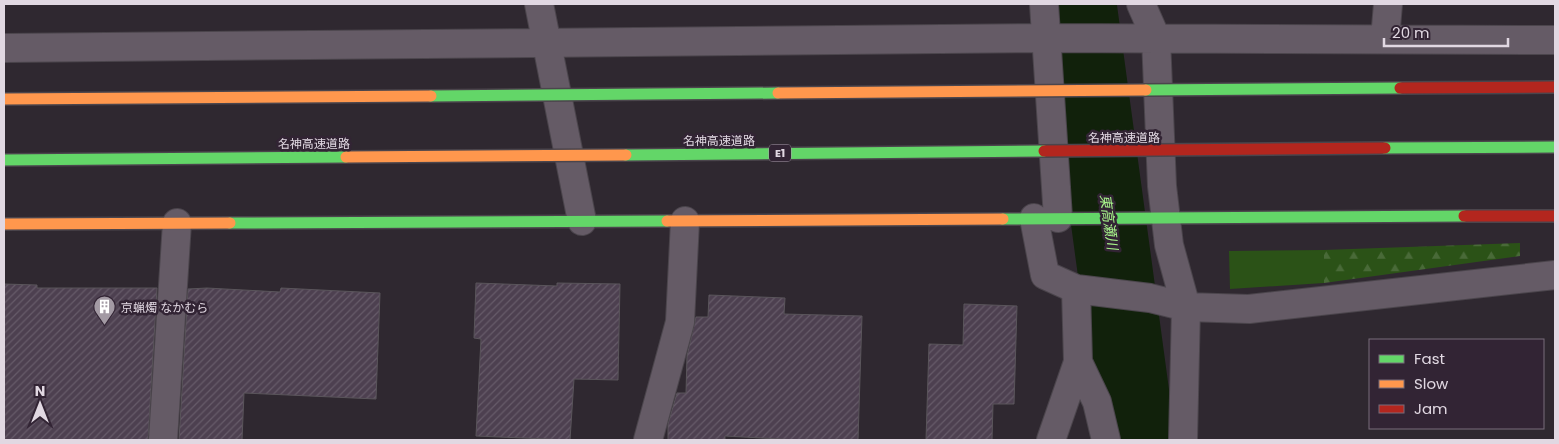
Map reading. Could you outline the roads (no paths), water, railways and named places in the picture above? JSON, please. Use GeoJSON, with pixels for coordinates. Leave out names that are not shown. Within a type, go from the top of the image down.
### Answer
{"type":"FeatureCollection","features":[{"type":"Feature","properties":{"kind":"main road"},"geometry":{"type":"LineString","coordinates":[[4,99],[1555,87]]}},
{"type":"Feature","properties":{"kind":"main road","name":"名神高速道路"},"geometry":{"type":"LineString","coordinates":[[4,160],[1555,147]]}},
{"type":"Feature","properties":{"kind":"main road"},"geometry":{"type":"LineString","coordinates":[[4,224],[1555,216]]}},
{"type":"Feature","properties":{"kind":"street"},"geometry":{"type":"LineString","coordinates":[[539,4],[582,220]]}},
{"type":"Feature","properties":{"kind":"street"},"geometry":{"type":"LineString","coordinates":[[1044,4],[1054,38],[1045,275],[1081,290],[1150,298],[1186,307],[1249,309],[1555,275]]}},
{"type":"Feature","properties":{"kind":"street"},"geometry":{"type":"LineString","coordinates":[[1141,4],[1156,38],[1162,186],[1168,245],[1186,307],[1182,440]]}},
{"type":"Feature","properties":{"kind":"street"},"geometry":{"type":"LineString","coordinates":[[1385,39],[1388,4]]}},
{"type":"Feature","properties":{"kind":"street"},"geometry":{"type":"LineString","coordinates":[[4,48],[1054,38],[1555,40]]}},
{"type":"Feature","properties":{"kind":"street"},"geometry":{"type":"LineString","coordinates":[[648,440],[680,322],[686,220]]}},
{"type":"Feature","properties":{"kind":"street"},"geometry":{"type":"LineString","coordinates":[[163,440],[177,223]]}},
{"type":"Feature","properties":{"kind":"street"},"geometry":{"type":"LineString","coordinates":[[1051,440],[1078,362],[1081,290]]}},
{"type":"Feature","properties":{"kind":"street"},"geometry":{"type":"LineString","coordinates":[[1078,362],[1097,402],[1106,440]]}},
{"type":"Feature","properties":{"kind":"waterway","name":"東高瀬川"},"geometry":{"type":"LineString","coordinates":[[1079,4],[1138,440]]}},
{"type":"Feature","properties":{"kind":"place","name":"京蝋燭 なかむら"},"geometry":{"type":"Point","coordinates":[105,326]}}]}
